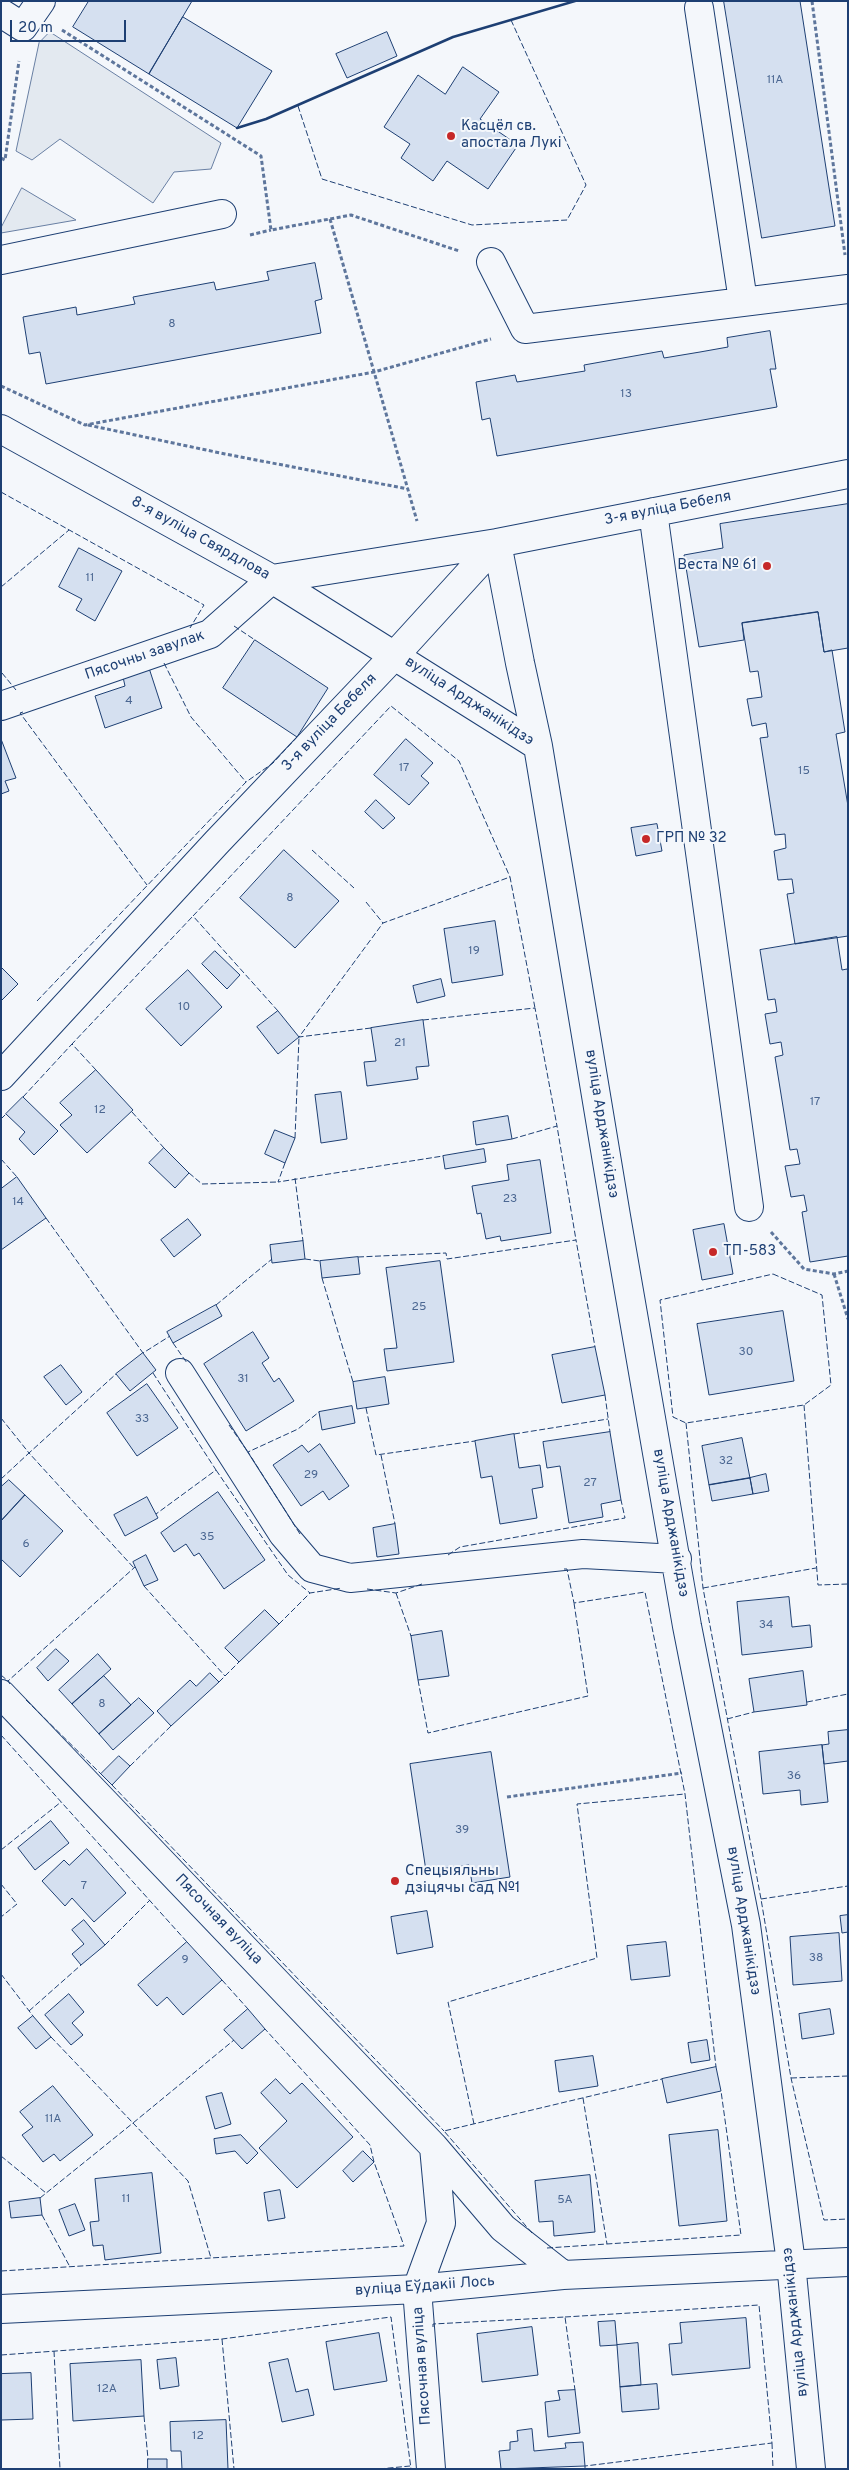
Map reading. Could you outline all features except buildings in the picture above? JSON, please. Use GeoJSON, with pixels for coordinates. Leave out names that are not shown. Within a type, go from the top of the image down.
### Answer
{"type":"FeatureCollection","features":[{"type":"Feature","properties":{"kind":"street"},"geometry":{"type":"LineString","coordinates":[[699,8],[743,302]]}},
{"type":"Feature","properties":{"kind":"street"},"geometry":{"type":"LineString","coordinates":[[1,260],[222,214]]}},
{"type":"Feature","properties":{"kind":"street"},"geometry":{"type":"LineString","coordinates":[[490,262],[525,329],[743,302],[847,276]]}},
{"type":"Feature","properties":{"kind":"street","name":"8-я вуліца Свярдлова"},"geometry":{"type":"LineString","coordinates":[[1,429],[272,580],[395,655]]}},
{"type":"Feature","properties":{"kind":"street","name":"3-я вуліца Бебеля"},"geometry":{"type":"LineString","coordinates":[[1,1076],[217,842],[395,655],[497,543],[848,474]]}},
{"type":"Feature","properties":{"kind":"street"},"geometry":{"type":"LineString","coordinates":[[653,512],[749,1207]]}},
{"type":"Feature","properties":{"kind":"street"},"geometry":{"type":"LineString","coordinates":[[272,580],[497,543],[538,746]]}},
{"type":"Feature","properties":{"kind":"street","name":"Пясочны завулак"},"geometry":{"type":"LineString","coordinates":[[1,706],[210,634],[272,580]]}},
{"type":"Feature","properties":{"kind":"street","name":"вуліца Арджанікідзэ"},"geometry":{"type":"LineString","coordinates":[[395,655],[538,746],[616,1216],[715,1768],[746,1925],[791,2263],[811,2469]]}},
{"type":"Feature","properties":{"kind":"street"},"geometry":{"type":"LineString","coordinates":[[180,1373],[283,1534],[312,1568],[350,1578],[583,1554],[677,1559]]}},
{"type":"Feature","properties":{"kind":"street","name":"Пясочная вуліца"},"geometry":{"type":"LineString","coordinates":[[1,1694],[434,2147],[503,2228],[563,2275]]}},
{"type":"Feature","properties":{"kind":"street","name":"Пясочная вуліца"},"geometry":{"type":"LineString","coordinates":[[431,2469],[418,2289],[441,2223],[434,2147]]}},
{"type":"Feature","properties":{"kind":"street","name":"вуліца Еўдакіі Лось"},"geometry":{"type":"LineString","coordinates":[[1,2309],[418,2289],[563,2275],[791,2263],[848,2262]]}},
{"type":"Feature","properties":{"kind":"path"},"geometry":{"type":"LineString","coordinates":[[812,1],[847,276]]}},
{"type":"Feature","properties":{"kind":"path"},"geometry":{"type":"LineString","coordinates":[[1,158],[5,160],[25,13],[262,156],[271,230],[351,215],[490,262]]}},
{"type":"Feature","properties":{"kind":"path"},"geometry":{"type":"LineString","coordinates":[[330,218],[427,553]]}},
{"type":"Feature","properties":{"kind":"path"},"geometry":{"type":"LineString","coordinates":[[85,425],[374,372],[525,329]]}},
{"type":"Feature","properties":{"kind":"path"},"geometry":{"type":"LineString","coordinates":[[1,386],[85,425],[408,489]]}},
{"type":"Feature","properties":{"kind":"path"},"geometry":{"type":"LineString","coordinates":[[749,1207],[804,1269],[834,1274],[848,1272]]}},
{"type":"Feature","properties":{"kind":"path"},"geometry":{"type":"LineString","coordinates":[[834,1274],[848,1319]]}},
{"type":"Feature","properties":{"kind":"path"},"geometry":{"type":"LineString","coordinates":[[507,1796],[715,1768]]}},
{"type":"Feature","properties":{"kind":"shaded area"},"geometry":{"type":"Polygon","coordinates":[[[50,32],[221,143],[211,169],[174,172],[153,203],[60,139],[32,160],[16,151],[39,43],[50,32]]]}},
{"type":"Feature","properties":{"kind":"shaded area"},"geometry":{"type":"Polygon","coordinates":[[[22,188],[76,220],[1,233],[1,228],[22,188]]]}},
{"type":"Feature","properties":{"kind":"fence"},"geometry":{"type":"LineString","coordinates":[[298,106],[322,179],[472,225],[567,220],[586,185],[511,20]]}},
{"type":"Feature","properties":{"kind":"fence"},"geometry":{"type":"LineString","coordinates":[[1,492],[204,605],[190,628]]}},
{"type":"Feature","properties":{"kind":"fence"},"geometry":{"type":"LineString","coordinates":[[1,587],[69,530]]}},
{"type":"Feature","properties":{"kind":"fence"},"geometry":{"type":"LineString","coordinates":[[234,626],[255,640]]}},
{"type":"Feature","properties":{"kind":"fence"},"geometry":{"type":"LineString","coordinates":[[164,663],[191,717],[246,782]]}},
{"type":"Feature","properties":{"kind":"fence"},"geometry":{"type":"LineString","coordinates":[[2,673],[16,690]]}},
{"type":"Feature","properties":{"kind":"fence"},"geometry":{"type":"LineString","coordinates":[[278,1011],[193,916],[391,706],[459,761],[510,877]]}},
{"type":"Feature","properties":{"kind":"fence"},"geometry":{"type":"LineString","coordinates":[[23,712],[20,713],[147,885]]}},
{"type":"Feature","properties":{"kind":"fence"},"geometry":{"type":"LineString","coordinates":[[37,1001],[246,782],[273,763],[297,737]]}},
{"type":"Feature","properties":{"kind":"fence"},"geometry":{"type":"LineString","coordinates":[[312,850],[354,888]]}},
{"type":"Feature","properties":{"kind":"fence"},"geometry":{"type":"LineString","coordinates":[[366,902],[383,923],[510,877],[535,1008]]}},
{"type":"Feature","properties":{"kind":"fence"},"geometry":{"type":"LineString","coordinates":[[96,1070],[72,1044],[193,916]]}},
{"type":"Feature","properties":{"kind":"fence"},"geometry":{"type":"LineString","coordinates":[[371,1028],[299,1037],[383,923]]}},
{"type":"Feature","properties":{"kind":"fence"},"geometry":{"type":"LineString","coordinates":[[423,1020],[535,1008],[557,1126]]}},
{"type":"Feature","properties":{"kind":"fence"},"geometry":{"type":"LineString","coordinates":[[295,1138],[299,1037]]}},
{"type":"Feature","properties":{"kind":"fence"},"geometry":{"type":"LineString","coordinates":[[23,1097],[72,1044]]}},
{"type":"Feature","properties":{"kind":"fence"},"geometry":{"type":"LineString","coordinates":[[132,1112],[164,1148]]}},
{"type":"Feature","properties":{"kind":"fence"},"geometry":{"type":"LineString","coordinates":[[1,1119],[6,1114]]}},
{"type":"Feature","properties":{"kind":"fence"},"geometry":{"type":"LineString","coordinates":[[512,1139],[557,1126],[576,1240]]}},
{"type":"Feature","properties":{"kind":"fence"},"geometry":{"type":"LineString","coordinates":[[285,1163],[278,1182],[443,1156]]}},
{"type":"Feature","properties":{"kind":"fence"},"geometry":{"type":"LineString","coordinates":[[1,1159],[17,1177]]}},
{"type":"Feature","properties":{"kind":"fence"},"geometry":{"type":"LineString","coordinates":[[189,1173],[202,1184],[278,1182]]}},
{"type":"Feature","properties":{"kind":"fence"},"geometry":{"type":"LineString","coordinates":[[295,1178],[303,1241]]}},
{"type":"Feature","properties":{"kind":"fence"},"geometry":{"type":"LineString","coordinates":[[46,1218],[143,1353],[170,1336]]}},
{"type":"Feature","properties":{"kind":"fence"},"geometry":{"type":"LineString","coordinates":[[358,1257],[446,1253],[447,1259],[576,1240],[595,1347]]}},
{"type":"Feature","properties":{"kind":"fence"},"geometry":{"type":"LineString","coordinates":[[216,1305],[272,1259]]}},
{"type":"Feature","properties":{"kind":"fence"},"geometry":{"type":"LineString","coordinates":[[305,1259],[320,1261]]}},
{"type":"Feature","properties":{"kind":"fence"},"geometry":{"type":"LineString","coordinates":[[773,1274],[822,1295],[831,1385],[804,1405],[686,1423],[673,1417],[660,1300],[773,1274]]}},
{"type":"Feature","properties":{"kind":"fence"},"geometry":{"type":"LineString","coordinates":[[322,1278],[353,1382]]}},
{"type":"Feature","properties":{"kind":"fence"},"geometry":{"type":"LineString","coordinates":[[173,1343],[187,1363]]}},
{"type":"Feature","properties":{"kind":"fence"},"geometry":{"type":"LineString","coordinates":[[153,1373],[216,1470],[156,1514]]}},
{"type":"Feature","properties":{"kind":"fence"},"geometry":{"type":"LineString","coordinates":[[1,1418],[29,1453],[116,1374]]}},
{"type":"Feature","properties":{"kind":"fence"},"geometry":{"type":"LineString","coordinates":[[605,1395],[610,1432]]}},
{"type":"Feature","properties":{"kind":"fence"},"geometry":{"type":"LineString","coordinates":[[804,1405],[818,1585],[848,1584]]}},
{"type":"Feature","properties":{"kind":"fence"},"geometry":{"type":"LineString","coordinates":[[366,1408],[376,1455],[475,1441]]}},
{"type":"Feature","properties":{"kind":"fence"},"geometry":{"type":"LineString","coordinates":[[300,1534],[248,1452],[298,1429],[319,1412]]}},
{"type":"Feature","properties":{"kind":"fence"},"geometry":{"type":"LineString","coordinates":[[514,1434],[608,1419]]}},
{"type":"Feature","properties":{"kind":"fence"},"geometry":{"type":"LineString","coordinates":[[686,1423],[703,1588],[761,1899],[791,2078],[824,2220],[848,2219]]}},
{"type":"Feature","properties":{"kind":"fence"},"geometry":{"type":"LineString","coordinates":[[229,1425],[248,1452]]}},
{"type":"Feature","properties":{"kind":"fence"},"geometry":{"type":"LineString","coordinates":[[1,1479],[29,1453],[134,1568]]}},
{"type":"Feature","properties":{"kind":"fence"},"geometry":{"type":"LineString","coordinates":[[381,1455],[395,1524]]}},
{"type":"Feature","properties":{"kind":"fence"},"geometry":{"type":"LineString","coordinates":[[216,1470],[288,1575],[310,1593]]}},
{"type":"Feature","properties":{"kind":"fence"},"geometry":{"type":"LineString","coordinates":[[448,1555],[460,1547],[625,1518],[621,1500]]}},
{"type":"Feature","properties":{"kind":"fence"},"geometry":{"type":"LineString","coordinates":[[10,1684],[8,1681],[135,1567]]}},
{"type":"Feature","properties":{"kind":"fence"},"geometry":{"type":"LineString","coordinates":[[703,1588],[816,1568]]}},
{"type":"Feature","properties":{"kind":"fence"},"geometry":{"type":"LineString","coordinates":[[564,1569],[567,1569],[574,1603],[645,1592],[685,1794],[716,2067]]}},
{"type":"Feature","properties":{"kind":"fence"},"geometry":{"type":"LineString","coordinates":[[367,1589],[396,1593],[422,1584]]}},
{"type":"Feature","properties":{"kind":"fence"},"geometry":{"type":"LineString","coordinates":[[144,1586],[225,1676]]}},
{"type":"Feature","properties":{"kind":"fence"},"geometry":{"type":"LineString","coordinates":[[279,1624],[310,1593],[342,1588]]}},
{"type":"Feature","properties":{"kind":"fence"},"geometry":{"type":"LineString","coordinates":[[396,1593],[411,1636]]}},
{"type":"Feature","properties":{"kind":"fence"},"geometry":{"type":"LineString","coordinates":[[418,1680],[428,1733],[588,1696],[574,1603]]}},
{"type":"Feature","properties":{"kind":"fence"},"geometry":{"type":"LineString","coordinates":[[219,1682],[239,1662]]}},
{"type":"Feature","properties":{"kind":"fence"},"geometry":{"type":"LineString","coordinates":[[1,1675],[8,1681]]}},
{"type":"Feature","properties":{"kind":"fence"},"geometry":{"type":"LineString","coordinates":[[807,1702],[848,1694]]}},
{"type":"Feature","properties":{"kind":"fence"},"geometry":{"type":"LineString","coordinates":[[26,1700],[101,1774]]}},
{"type":"Feature","properties":{"kind":"fence"},"geometry":{"type":"LineString","coordinates":[[727,1719],[754,1712]]}},
{"type":"Feature","properties":{"kind":"fence"},"geometry":{"type":"LineString","coordinates":[[130,1766],[171,1726]]}},
{"type":"Feature","properties":{"kind":"fence"},"geometry":{"type":"LineString","coordinates":[[1,1735],[187,1942]]}},
{"type":"Feature","properties":{"kind":"fence"},"geometry":{"type":"LineString","coordinates":[[112,1785],[444,2131]]}},
{"type":"Feature","properties":{"kind":"fence"},"geometry":{"type":"LineString","coordinates":[[474,2124],[448,2002],[597,1958],[577,1804],[685,1794]]}},
{"type":"Feature","properties":{"kind":"fence"},"geometry":{"type":"LineString","coordinates":[[1,1850],[61,1802]]}},
{"type":"Feature","properties":{"kind":"fence"},"geometry":{"type":"LineString","coordinates":[[1,1884],[17,1904],[1,1917]]}},
{"type":"Feature","properties":{"kind":"fence"},"geometry":{"type":"LineString","coordinates":[[761,1899],[848,1886]]}},
{"type":"Feature","properties":{"kind":"fence"},"geometry":{"type":"LineString","coordinates":[[105,1945],[150,1900]]}},
{"type":"Feature","properties":{"kind":"fence"},"geometry":{"type":"LineString","coordinates":[[29,2011],[81,1965]]}},
{"type":"Feature","properties":{"kind":"fence"},"geometry":{"type":"LineString","coordinates":[[1,1974],[33,2016]]}},
{"type":"Feature","properties":{"kind":"fence"},"geometry":{"type":"LineString","coordinates":[[222,1980],[248,2009]]}},
{"type":"Feature","properties":{"kind":"fence"},"geometry":{"type":"LineString","coordinates":[[1,2271],[404,2246],[374,2162],[370,2145],[265,2029]]}},
{"type":"Feature","properties":{"kind":"fence"},"geometry":{"type":"LineString","coordinates":[[51,2037],[133,2123],[234,2040]]}},
{"type":"Feature","properties":{"kind":"fence"},"geometry":{"type":"LineString","coordinates":[[791,2078],[848,2076]]}},
{"type":"Feature","properties":{"kind":"fence"},"geometry":{"type":"LineString","coordinates":[[532,2233],[444,2131],[662,2079]]}},
{"type":"Feature","properties":{"kind":"fence"},"geometry":{"type":"LineString","coordinates":[[547,2248],[741,2235],[721,2091]]}},
{"type":"Feature","properties":{"kind":"fence"},"geometry":{"type":"LineString","coordinates":[[583,2098],[607,2244]]}},
{"type":"Feature","properties":{"kind":"fence"},"geometry":{"type":"LineString","coordinates":[[40,2198],[133,2123],[188,2181],[211,2258]]}},
{"type":"Feature","properties":{"kind":"fence"},"geometry":{"type":"LineString","coordinates":[[1,2156],[46,2193]]}},
{"type":"Feature","properties":{"kind":"fence"},"geometry":{"type":"LineString","coordinates":[[42,2215],[70,2267]]}},
{"type":"Feature","properties":{"kind":"fence"},"geometry":{"type":"LineString","coordinates":[[565,2317],[759,2305],[772,2443],[585,2466],[585,2469]]}},
{"type":"Feature","properties":{"kind":"fence"},"geometry":{"type":"LineString","coordinates":[[1,2355],[222,2339],[391,2317],[411,2469]]}},
{"type":"Feature","properties":{"kind":"fence"},"geometry":{"type":"LineString","coordinates":[[433,2327],[433,2324],[565,2317],[575,2390]]}},
{"type":"Feature","properties":{"kind":"fence"},"geometry":{"type":"LineString","coordinates":[[222,2339],[234,2469]]}},
{"type":"Feature","properties":{"kind":"fence"},"geometry":{"type":"LineString","coordinates":[[54,2351],[60,2469]]}},
{"type":"Feature","properties":{"kind":"fence"},"geometry":{"type":"LineString","coordinates":[[144,2416],[148,2459]]}},
{"type":"Feature","properties":{"kind":"fence"},"geometry":{"type":"LineString","coordinates":[[772,2443],[773,2469]]}},
{"type":"Feature","properties":{"kind":"fence"},"geometry":{"type":"LineString","coordinates":[[379,2469],[410,2466]]}},
{"type":"Feature","properties":{"kind":"wall"},"geometry":{"type":"LineString","coordinates":[[237,128],[266,119],[453,37],[575,1]]}},
{"type":"Feature","properties":{"kind":"place","name":"Касцёл св. апостала Лукі"},"geometry":{"type":"Point","coordinates":[451,136]}},
{"type":"Feature","properties":{"kind":"place","name":"Веста № 61"},"geometry":{"type":"Point","coordinates":[767,566]}},
{"type":"Feature","properties":{"kind":"place","name":"ГРП № 32"},"geometry":{"type":"Point","coordinates":[646,839]}},
{"type":"Feature","properties":{"kind":"place","name":"ТП-583"},"geometry":{"type":"Point","coordinates":[713,1252]}},
{"type":"Feature","properties":{"kind":"place","name":"Спецыяльны дзіцячы сад №1"},"geometry":{"type":"Point","coordinates":[395,1881]}}]}
